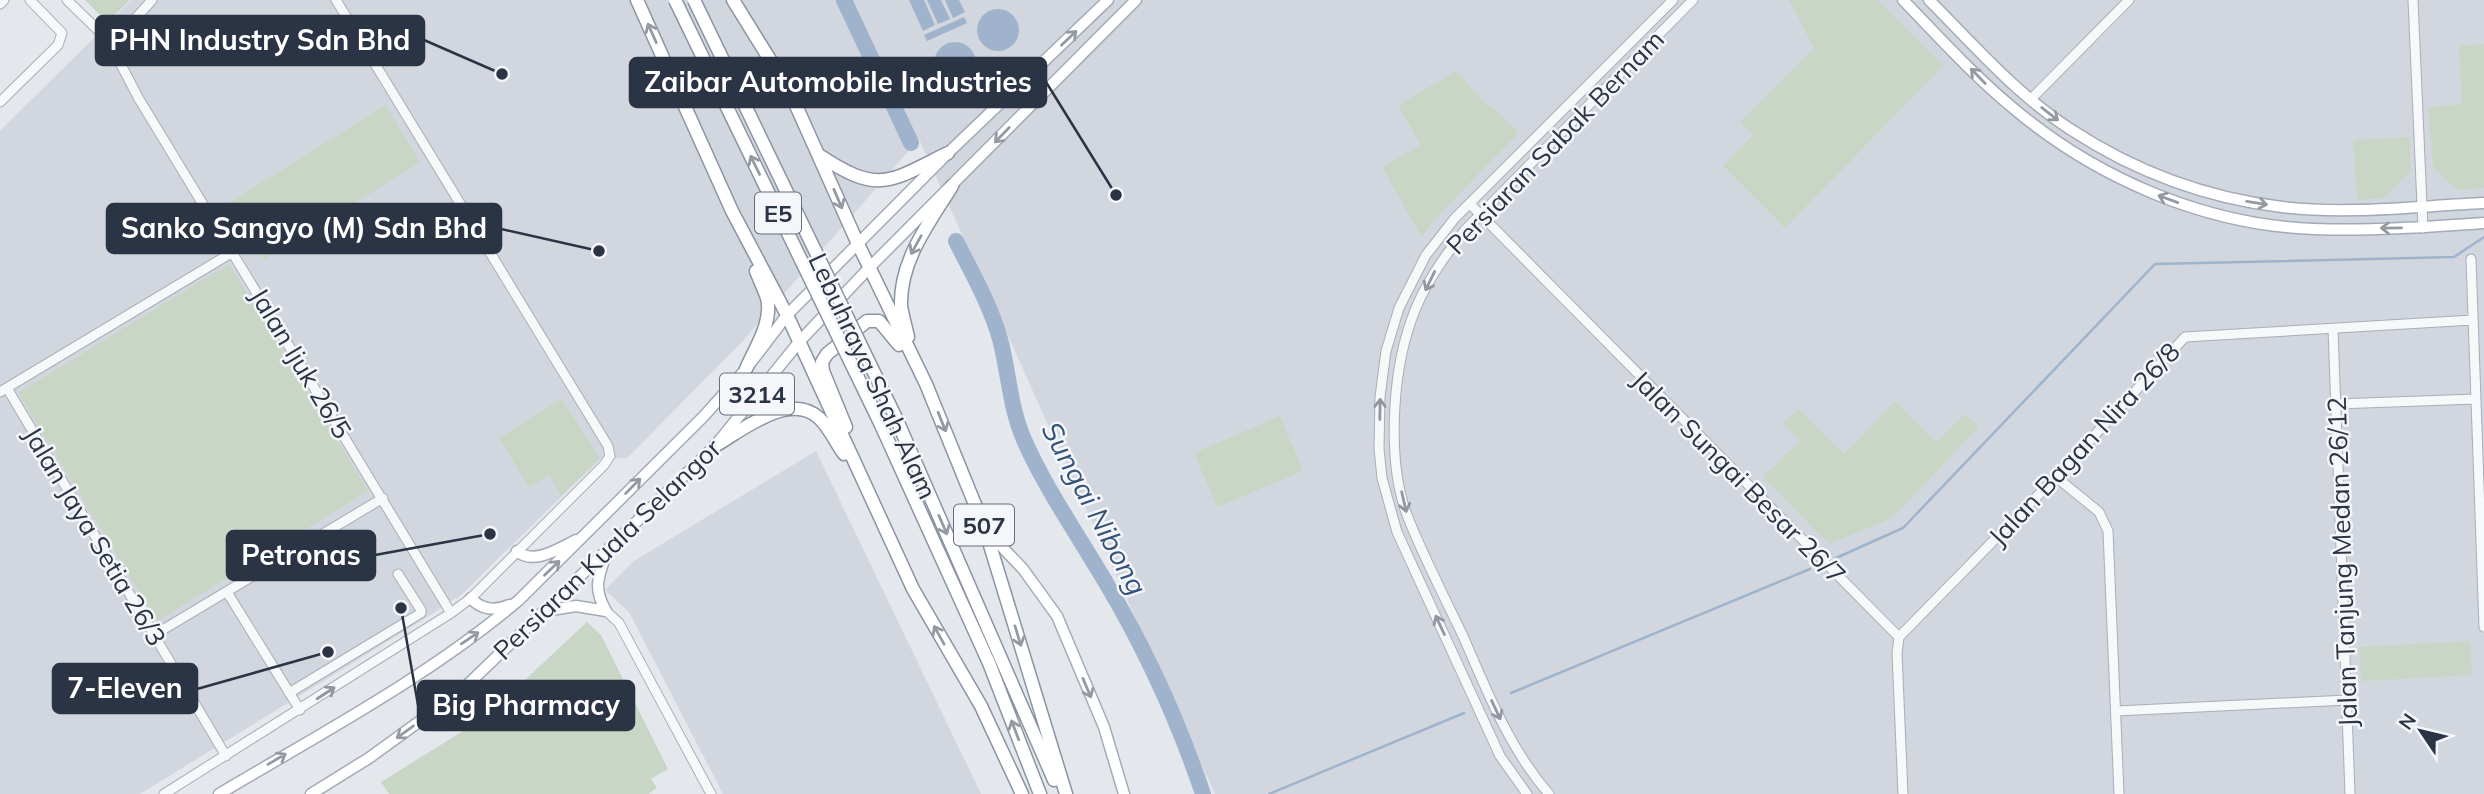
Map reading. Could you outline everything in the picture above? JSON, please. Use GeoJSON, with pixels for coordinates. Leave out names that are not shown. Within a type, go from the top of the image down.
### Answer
{"type":"FeatureCollection","features":[{"type":"Feature","properties":{"kind":"highway"},"geometry":{"type":"LineString","coordinates":[[637,0],[732,211],[767,299],[765,327],[746,369]]}},
{"type":"Feature","properties":{"kind":"highway","name":"Lebuhraya Shah Alam"},"geometry":{"type":"LineString","coordinates":[[675,0],[881,425],[989,663],[1040,794]]}},
{"type":"Feature","properties":{"kind":"highway","name":"Lebuhraya Shah Alam"},"geometry":{"type":"LineString","coordinates":[[694,0],[896,418],[1063,794]]}},
{"type":"Feature","properties":{"kind":"highway","name":"507"},"geometry":{"type":"LineString","coordinates":[[733,0],[790,92],[869,268],[926,384],[985,529],[1063,794]]}},
{"type":"Feature","properties":{"kind":"highway"},"geometry":{"type":"LineString","coordinates":[[819,155],[855,177],[887,180],[903,176],[948,153]]}},
{"type":"Feature","properties":{"kind":"highway"},"geometry":{"type":"LineString","coordinates":[[914,360],[901,307],[903,279],[911,253],[952,186]]}},
{"type":"Feature","properties":{"kind":"highway"},"geometry":{"type":"LineString","coordinates":[[732,211],[787,315],[860,478],[914,589],[981,706],[1022,794]]}},
{"type":"Feature","properties":{"kind":"highway"},"geometry":{"type":"LineString","coordinates":[[860,478],[858,455],[823,371],[822,362],[827,354],[867,321],[878,321],[891,332],[926,384]]}},
{"type":"Feature","properties":{"kind":"highway"},"geometry":{"type":"LineString","coordinates":[[715,446],[771,414],[789,407],[805,410],[819,418],[860,478]]}},
{"type":"Feature","properties":{"kind":"main road","name":"Persiaran Kuala Selangor"},"geometry":{"type":"LineString","coordinates":[[219,794],[387,694],[491,624],[519,600],[683,439],[746,369],[787,315],[948,153],[1108,0]]}},
{"type":"Feature","properties":{"kind":"main road","name":"Persiaran Kuala Selangor"},"geometry":{"type":"LineString","coordinates":[[311,794],[369,758],[460,692],[545,611],[715,446],[799,342],[1136,0]]}},
{"type":"Feature","properties":{"kind":"main road"},"geometry":{"type":"LineString","coordinates":[[1903,0],[1986,85],[2015,110],[2091,162],[2154,194],[2202,210],[2277,226],[2314,229],[2423,228],[2484,223]]}},
{"type":"Feature","properties":{"kind":"main road"},"geometry":{"type":"LineString","coordinates":[[1933,1],[2002,74],[2069,128],[2134,165],[2196,189],[2235,200],[2284,207],[2368,209],[2484,203]]}},
{"type":"Feature","properties":{"kind":"main road"},"geometry":{"type":"LineString","coordinates":[[985,529],[1023,569],[1057,616],[1104,727],[1124,794]]}},
{"type":"Feature","properties":{"kind":"main road"},"geometry":{"type":"LineString","coordinates":[[517,551],[523,556],[534,557],[586,535]]}},
{"type":"Feature","properties":{"kind":"main road"},"geometry":{"type":"LineString","coordinates":[[606,611],[598,597],[597,584],[608,550]]}},
{"type":"Feature","properties":{"kind":"main road"},"geometry":{"type":"LineString","coordinates":[[471,598],[476,604],[486,608],[500,609],[519,600]]}},
{"type":"Feature","properties":{"kind":"main road"},"geometry":{"type":"LineString","coordinates":[[545,611],[576,606],[606,611]]}},
{"type":"Feature","properties":{"kind":"street"},"geometry":{"type":"LineString","coordinates":[[0,4],[4,0]]}},
{"type":"Feature","properties":{"kind":"street"},"geometry":{"type":"LineString","coordinates":[[0,102],[58,45],[62,33],[30,0]]}},
{"type":"Feature","properties":{"kind":"street","name":"Jalan Ijuk 26/5"},"geometry":{"type":"LineString","coordinates":[[67,0],[108,40],[139,99],[451,613]]}},
{"type":"Feature","properties":{"kind":"street"},"geometry":{"type":"LineString","coordinates":[[108,40],[127,28],[152,0]]}},
{"type":"Feature","properties":{"kind":"street"},"geometry":{"type":"LineString","coordinates":[[163,794],[300,710],[471,598],[610,456],[608,446],[336,0]]}},
{"type":"Feature","properties":{"kind":"street","name":"Persiaran Sabak Bernam"},"geometry":{"type":"LineString","coordinates":[[1527,794],[1500,756],[1397,532],[1382,478],[1379,449],[1381,376],[1399,308],[1426,255],[1469,204],[1673,0]]}},
{"type":"Feature","properties":{"kind":"street","name":"Persiaran Sabak Bernam"},"geometry":{"type":"LineString","coordinates":[[1549,794],[1521,758],[1499,716],[1407,513],[1394,457],[1399,377],[1411,321],[1439,262],[1480,215],[1693,0]]}},
{"type":"Feature","properties":{"kind":"street"},"geometry":{"type":"LineString","coordinates":[[2031,99],[2129,0]]}},
{"type":"Feature","properties":{"kind":"street"},"geometry":{"type":"LineString","coordinates":[[2413,0],[2423,228]]}},
{"type":"Feature","properties":{"kind":"street","name":"Jalan Sungai Besar 26/7"},"geometry":{"type":"LineString","coordinates":[[1469,204],[1899,637]]}},
{"type":"Feature","properties":{"kind":"street"},"geometry":{"type":"LineString","coordinates":[[4,390],[233,252]]}},
{"type":"Feature","properties":{"kind":"street"},"geometry":{"type":"LineString","coordinates":[[2471,259],[2484,627]]}},
{"type":"Feature","properties":{"kind":"street","name":"Jalan Bagan Nira 26/8"},"geometry":{"type":"LineString","coordinates":[[1899,637],[2056,477],[2185,337],[2473,320]]}},
{"type":"Feature","properties":{"kind":"street","name":"Jalan Tanjung Medan 26/12"},"geometry":{"type":"LineString","coordinates":[[2333,329],[2350,794]]}},
{"type":"Feature","properties":{"kind":"street"},"geometry":{"type":"LineString","coordinates":[[1381,376],[1399,377]]}},
{"type":"Feature","properties":{"kind":"street","name":"Jalan Jaya Setia 26/3"},"geometry":{"type":"LineString","coordinates":[[4,390],[226,756]]}},
{"type":"Feature","properties":{"kind":"street"},"geometry":{"type":"LineString","coordinates":[[2336,404],[2476,399]]}},
{"type":"Feature","properties":{"kind":"street"},"geometry":{"type":"LineString","coordinates":[[2056,477],[2099,512],[2108,531],[2119,794]]}},
{"type":"Feature","properties":{"kind":"street"},"geometry":{"type":"LineString","coordinates":[[154,635],[383,498]]}},
{"type":"Feature","properties":{"kind":"street"},"geometry":{"type":"LineString","coordinates":[[289,693],[421,613],[398,574]]}},
{"type":"Feature","properties":{"kind":"street"},"geometry":{"type":"LineString","coordinates":[[227,592],[300,710]]}},
{"type":"Feature","properties":{"kind":"street"},"geometry":{"type":"LineString","coordinates":[[606,611],[619,623],[711,794]]}},
{"type":"Feature","properties":{"kind":"street"},"geometry":{"type":"LineString","coordinates":[[1899,637],[1897,653],[1903,794]]}},
{"type":"Feature","properties":{"kind":"street"},"geometry":{"type":"LineString","coordinates":[[2116,711],[2347,700]]}},
{"type":"Feature","properties":{"kind":"shaded area"},"geometry":{"type":"Polygon","coordinates":[[[132,0],[2484,0],[2484,794],[1215,794],[919,139],[742,342],[627,458],[600,459],[457,599],[140,794],[0,794],[0,131],[132,0]]]}},
{"type":"Feature","properties":{"kind":"shaded area"},"geometry":{"type":"Polygon","coordinates":[[[816,451],[981,794],[723,794],[629,612],[605,590],[634,561],[816,451]]]}},
{"type":"Feature","properties":{"kind":"green space"},"geometry":{"type":"Polygon","coordinates":[[[85,0],[130,0],[112,18],[102,17],[85,0]]]}},
{"type":"Feature","properties":{"kind":"green space"},"geometry":{"type":"Polygon","coordinates":[[[1789,0],[1877,0],[1944,65],[1785,228],[1723,166],[1753,135],[1740,122],[1814,48],[1789,0]]]}},
{"type":"Feature","properties":{"kind":"green space"},"geometry":{"type":"Polygon","coordinates":[[[2484,44],[2484,188],[2458,190],[2433,168],[2428,107],[2462,104],[2459,46],[2484,44]]]}},
{"type":"Feature","properties":{"kind":"green space"},"geometry":{"type":"Polygon","coordinates":[[[1456,71],[1489,107],[1519,133],[1421,236],[1382,167],[1421,145],[1398,106],[1456,71]]]}},
{"type":"Feature","properties":{"kind":"green space"},"geometry":{"type":"Polygon","coordinates":[[[386,105],[420,162],[264,260],[229,203],[386,105]]]}},
{"type":"Feature","properties":{"kind":"green space"},"geometry":{"type":"Polygon","coordinates":[[[2410,137],[2410,172],[2384,198],[2357,200],[2353,140],[2410,137]]]}},
{"type":"Feature","properties":{"kind":"green space"},"geometry":{"type":"Polygon","coordinates":[[[229,264],[368,491],[157,621],[18,393],[229,264]]]}},
{"type":"Feature","properties":{"kind":"green space"},"geometry":{"type":"Polygon","coordinates":[[[562,399],[600,459],[561,496],[549,475],[529,487],[499,438],[562,399]]]}},
{"type":"Feature","properties":{"kind":"green space"},"geometry":{"type":"Polygon","coordinates":[[[1895,401],[1937,442],[1965,414],[1979,427],[1892,518],[1829,544],[1763,477],[1800,441],[1783,423],[1799,409],[1844,454],[1895,401]]]}},
{"type":"Feature","properties":{"kind":"green space"},"geometry":{"type":"Polygon","coordinates":[[[1280,416],[1303,471],[1217,507],[1194,453],[1280,416]]]}},
{"type":"Feature","properties":{"kind":"green space"},"geometry":{"type":"Polygon","coordinates":[[[587,622],[601,635],[668,769],[651,779],[657,788],[648,794],[389,794],[381,782],[484,718],[587,622]]]}},
{"type":"Feature","properties":{"kind":"green space"},"geometry":{"type":"Polygon","coordinates":[[[2470,641],[2472,675],[2361,681],[2359,647],[2470,641]]]}},
{"type":"Feature","properties":{"kind":"water"},"geometry":{"type":"Polygon","coordinates":[[[909,0],[924,0],[935,25],[923,31],[909,0]]]}},
{"type":"Feature","properties":{"kind":"water"},"geometry":{"type":"Polygon","coordinates":[[[927,0],[941,0],[950,19],[938,24],[927,0]]]}},
{"type":"Feature","properties":{"kind":"water"},"geometry":{"type":"Polygon","coordinates":[[[945,0],[959,0],[965,12],[953,18],[945,0]]]}},
{"type":"Feature","properties":{"kind":"water"},"geometry":{"type":"Polygon","coordinates":[[[998,9],[1013,15],[1019,30],[1013,45],[998,51],[983,45],[977,30],[983,15],[998,9]]]}},
{"type":"Feature","properties":{"kind":"water"},"geometry":{"type":"Polygon","coordinates":[[[964,17],[967,23],[927,41],[924,35],[964,17]]]}},
{"type":"Feature","properties":{"kind":"water"},"geometry":{"type":"Polygon","coordinates":[[[955,42],[970,48],[976,63],[970,78],[955,84],[940,78],[934,63],[940,48],[955,42]]]}},
{"type":"Feature","properties":{"kind":"waterway","name":"Sungai Nibong"},"geometry":{"type":"LineString","coordinates":[[844,0],[911,143]]}},
{"type":"Feature","properties":{"kind":"waterway"},"geometry":{"type":"LineString","coordinates":[[1836,558],[1903,528],[2155,264],[2454,257],[2484,237]]}},
{"type":"Feature","properties":{"kind":"waterway","name":"Sungai Nibong"},"geometry":{"type":"LineString","coordinates":[[956,241],[996,326],[1016,417],[1025,442],[1147,658],[1172,712],[1203,794]]}},
{"type":"Feature","properties":{"kind":"waterway"},"geometry":{"type":"LineString","coordinates":[[1511,693],[1810,569]]}},
{"type":"Feature","properties":{"kind":"waterway"},"geometry":{"type":"LineString","coordinates":[[1269,794],[1464,713]]}},
{"type":"Feature","properties":{"kind":"place","name":"PHN Industry Sdn Bhd"},"geometry":{"type":"Point","coordinates":[502,74]}},
{"type":"Feature","properties":{"kind":"place","name":"Zaibar Automobile Industries"},"geometry":{"type":"Point","coordinates":[1116,195]}},
{"type":"Feature","properties":{"kind":"place","name":"Sanko Sangyo (M) Sdn Bhd"},"geometry":{"type":"Point","coordinates":[599,251]}},
{"type":"Feature","properties":{"kind":"place","name":"Petronas"},"geometry":{"type":"Point","coordinates":[490,534]}},
{"type":"Feature","properties":{"kind":"place","name":"Big Pharmacy"},"geometry":{"type":"Point","coordinates":[401,608]}},
{"type":"Feature","properties":{"kind":"place","name":"7-Eleven"},"geometry":{"type":"Point","coordinates":[328,652]}}]}
